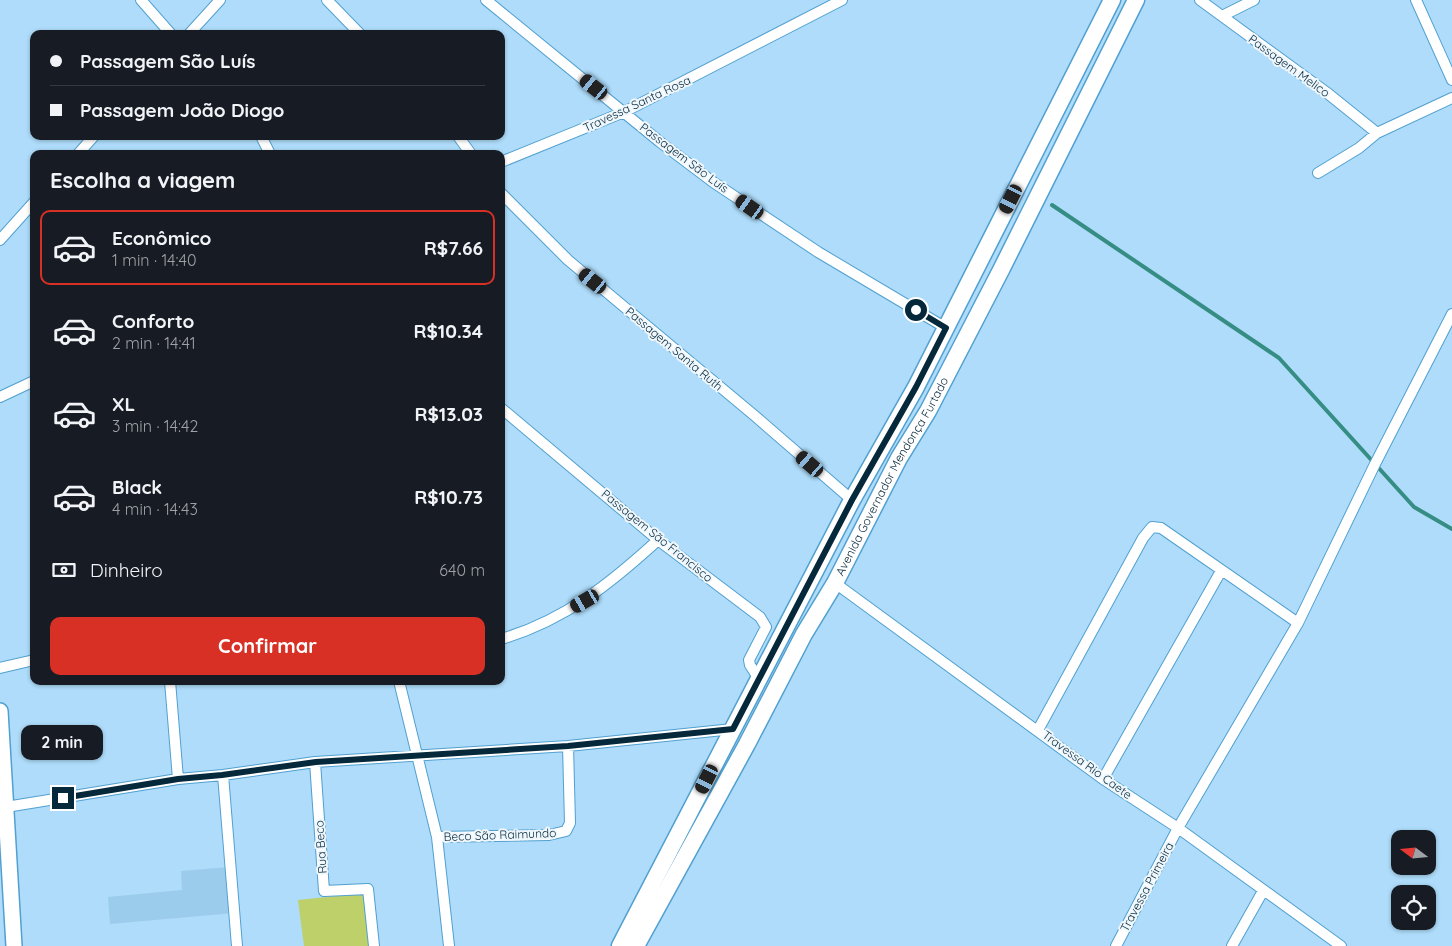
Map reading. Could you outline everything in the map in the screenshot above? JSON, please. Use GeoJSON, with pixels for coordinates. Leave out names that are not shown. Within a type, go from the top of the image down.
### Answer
{"type":"FeatureCollection","features":[{"type":"Feature","properties":{"kind":"main road","name":"Avenida Governador Mendonça Furtado"},"geometry":{"type":"LineString","coordinates":[[620,946],[852,500],[916,387],[1112,0]]}},
{"type":"Feature","properties":{"kind":"main road","name":"Avenida Governador Mendonça Furtado"},"geometry":{"type":"LineString","coordinates":[[636,946],[751,736],[804,634],[835,583],[899,458],[928,411],[1136,0]]}},
{"type":"Feature","properties":{"kind":"street"},"geometry":{"type":"LineString","coordinates":[[141,0],[167,30]]}},
{"type":"Feature","properties":{"kind":"street"},"geometry":{"type":"LineString","coordinates":[[193,30],[220,0]]}},
{"type":"Feature","properties":{"kind":"street"},"geometry":{"type":"LineString","coordinates":[[327,0],[356,30]]}},
{"type":"Feature","properties":{"kind":"street","name":"Passagem São Luís"},"geometry":{"type":"LineString","coordinates":[[486,0],[705,176],[858,277],[946,328]]}},
{"type":"Feature","properties":{"kind":"street","name":"Travessa Santa Rosa"},"geometry":{"type":"LineString","coordinates":[[505,160],[624,112],[842,0]]}},
{"type":"Feature","properties":{"kind":"street","name":"Passagem Melico"},"geometry":{"type":"LineString","coordinates":[[1200,0],[1326,92],[1377,133]]}},
{"type":"Feature","properties":{"kind":"street"},"geometry":{"type":"LineString","coordinates":[[1222,16],[1254,0]]}},
{"type":"Feature","properties":{"kind":"street"},"geometry":{"type":"LineString","coordinates":[[1416,0],[1452,80]]}},
{"type":"Feature","properties":{"kind":"street"},"geometry":{"type":"LineString","coordinates":[[1318,174],[1359,148],[1377,133],[1452,98]]}},
{"type":"Feature","properties":{"kind":"street"},"geometry":{"type":"LineString","coordinates":[[82,150],[90,140]]}},
{"type":"Feature","properties":{"kind":"street","name":"Passagem Santa Ruth"},"geometry":{"type":"LineString","coordinates":[[505,197],[568,260],[755,416],[852,500]]}},
{"type":"Feature","properties":{"kind":"street"},"geometry":{"type":"LineString","coordinates":[[0,240],[30,206]]}},
{"type":"Feature","properties":{"kind":"street","name":"Travessa Primeira"},"geometry":{"type":"LineString","coordinates":[[1116,946],[1178,828],[1298,623],[1375,464],[1452,314]]}},
{"type":"Feature","properties":{"kind":"street"},"geometry":{"type":"LineString","coordinates":[[0,397],[30,383]]}},
{"type":"Feature","properties":{"kind":"street","name":"Passagem São Francisco"},"geometry":{"type":"LineString","coordinates":[[505,411],[658,540],[764,622],[765,631],[749,660],[759,679]]}},
{"type":"Feature","properties":{"kind":"street"},"geometry":{"type":"LineString","coordinates":[[1038,730],[1149,530],[1161,528],[1298,623]]}},
{"type":"Feature","properties":{"kind":"street"},"geometry":{"type":"LineString","coordinates":[[505,637],[560,616],[585,601],[622,573],[658,540]]}},
{"type":"Feature","properties":{"kind":"street"},"geometry":{"type":"LineString","coordinates":[[1103,779],[1221,571]]}},
{"type":"Feature","properties":{"kind":"street","name":"Travessa Rio Caete"},"geometry":{"type":"LineString","coordinates":[[835,583],[1103,779],[1178,828],[1340,946]]}},
{"type":"Feature","properties":{"kind":"street"},"geometry":{"type":"LineString","coordinates":[[0,668],[30,661]]}},
{"type":"Feature","properties":{"kind":"street"},"geometry":{"type":"LineString","coordinates":[[170,685],[178,779]]}},
{"type":"Feature","properties":{"kind":"street"},"geometry":{"type":"LineString","coordinates":[[400,685],[437,837],[449,946]]}},
{"type":"Feature","properties":{"kind":"street"},"geometry":{"type":"LineString","coordinates":[[0,711],[14,946]]}},
{"type":"Feature","properties":{"kind":"street"},"geometry":{"type":"LineString","coordinates":[[6,807],[178,779],[316,762],[568,746],[733,729]]}},
{"type":"Feature","properties":{"kind":"street","name":"Beco São Raimundo"},"geometry":{"type":"LineString","coordinates":[[437,837],[550,835],[566,831],[570,823],[568,746]]}},
{"type":"Feature","properties":{"kind":"street","name":"Rua Beco"},"geometry":{"type":"LineString","coordinates":[[316,762],[324,891],[368,889],[374,946]]}},
{"type":"Feature","properties":{"kind":"street"},"geometry":{"type":"LineString","coordinates":[[222,775],[237,946]]}},
{"type":"Feature","properties":{"kind":"street"},"geometry":{"type":"LineString","coordinates":[[1232,946],[1263,891]]}},
{"type":"Feature","properties":{"kind":"shaded area"},"geometry":{"type":"Polygon","coordinates":[[[230,867],[234,913],[110,924],[108,897],[182,890],[181,871],[230,867]]]}},
{"type":"Feature","properties":{"kind":"green space"},"geometry":{"type":"Polygon","coordinates":[[[365,893],[371,946],[304,946],[298,900],[365,893]]]}},
{"type":"Feature","properties":{"kind":"waterway"},"geometry":{"type":"LineString","coordinates":[[1052,205],[1279,358],[1414,507],[1452,529]]}},
{"type":"Feature","properties":{"kind":"route"},"geometry":{"type":"LineString","coordinates":[[63,798],[178,779],[316,762],[568,746],[733,729],[852,500],[916,387],[946,328],[916,310]]}}]}
